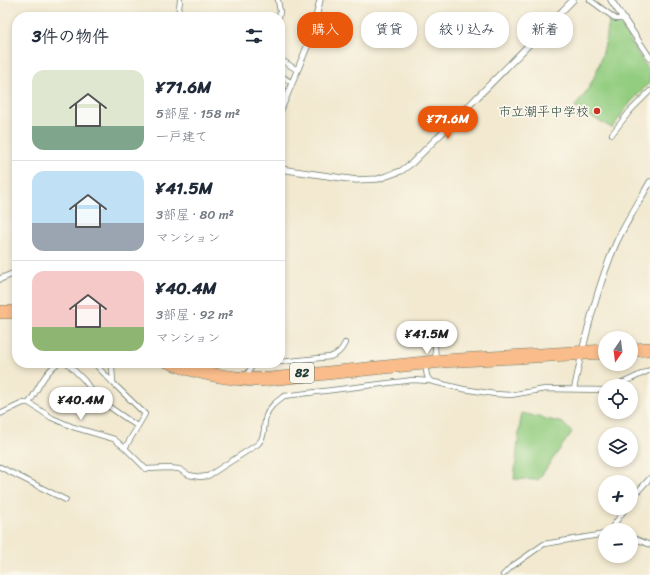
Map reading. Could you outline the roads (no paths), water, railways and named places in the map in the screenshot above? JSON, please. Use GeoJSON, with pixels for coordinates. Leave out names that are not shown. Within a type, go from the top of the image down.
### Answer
{"type":"FeatureCollection","features":[{"type":"Feature","properties":{"kind":"main road"},"geometry":{"type":"LineString","coordinates":[[0,309],[12,309]]}},
{"type":"Feature","properties":{"kind":"main road"},"geometry":{"type":"LineString","coordinates":[[0,315],[12,315]]}},
{"type":"Feature","properties":{"kind":"main road"},"geometry":{"type":"LineString","coordinates":[[638,347],[650,346]]}},
{"type":"Feature","properties":{"kind":"main road","name":"82"},"geometry":{"type":"LineString","coordinates":[[582,353],[598,350]]}},
{"type":"Feature","properties":{"kind":"main road"},"geometry":{"type":"LineString","coordinates":[[638,353],[650,352]]}},
{"type":"Feature","properties":{"kind":"main road","name":"82"},"geometry":{"type":"LineString","coordinates":[[178,368],[201,376],[228,381],[436,362],[514,353],[598,354]]}},
{"type":"Feature","properties":{"kind":"main road","name":"82"},"geometry":{"type":"LineString","coordinates":[[201,368],[248,379]]}},
{"type":"Feature","properties":{"kind":"street"},"geometry":{"type":"LineString","coordinates":[[179,12],[180,0]]}},
{"type":"Feature","properties":{"kind":"street"},"geometry":{"type":"LineString","coordinates":[[278,0],[280,12]]}},
{"type":"Feature","properties":{"kind":"street"},"geometry":{"type":"LineString","coordinates":[[285,100],[312,35],[320,0]]}},
{"type":"Feature","properties":{"kind":"street"},"geometry":{"type":"LineString","coordinates":[[285,170],[356,180],[378,179],[401,170],[412,163],[449,127],[573,0]]}},
{"type":"Feature","properties":{"kind":"street"},"geometry":{"type":"LineString","coordinates":[[590,0],[616,18],[624,20]]}},
{"type":"Feature","properties":{"kind":"street"},"geometry":{"type":"LineString","coordinates":[[611,0],[650,58]]}},
{"type":"Feature","properties":{"kind":"street"},"geometry":{"type":"LineString","coordinates":[[285,62],[297,70]]}},
{"type":"Feature","properties":{"kind":"street"},"geometry":{"type":"LineString","coordinates":[[285,78],[292,83]]}},
{"type":"Feature","properties":{"kind":"street"},"geometry":{"type":"LineString","coordinates":[[612,134],[650,91]]}},
{"type":"Feature","properties":{"kind":"street"},"geometry":{"type":"LineString","coordinates":[[574,389],[596,297],[608,262],[618,240],[650,182]]}},
{"type":"Feature","properties":{"kind":"street"},"geometry":{"type":"LineString","coordinates":[[0,279],[12,274]]}},
{"type":"Feature","properties":{"kind":"street"},"geometry":{"type":"LineString","coordinates":[[285,362],[330,357],[342,350],[345,343]]}},
{"type":"Feature","properties":{"kind":"street"},"geometry":{"type":"LineString","coordinates":[[435,345],[436,362]]}},
{"type":"Feature","properties":{"kind":"street"},"geometry":{"type":"LineString","coordinates":[[425,363],[427,376],[430,381]]}},
{"type":"Feature","properties":{"kind":"street"},"geometry":{"type":"LineString","coordinates":[[29,404],[45,376],[52,368]]}},
{"type":"Feature","properties":{"kind":"street"},"geometry":{"type":"LineString","coordinates":[[72,368],[84,380],[98,399],[137,426]]}},
{"type":"Feature","properties":{"kind":"street"},"geometry":{"type":"LineString","coordinates":[[99,368],[145,414],[125,448]]}},
{"type":"Feature","properties":{"kind":"street"},"geometry":{"type":"LineString","coordinates":[[112,368],[113,383]]}},
{"type":"Feature","properties":{"kind":"street"},"geometry":{"type":"LineString","coordinates":[[248,379],[248,373],[251,368]]}},
{"type":"Feature","properties":{"kind":"street"},"geometry":{"type":"LineString","coordinates":[[631,379],[650,370]]}},
{"type":"Feature","properties":{"kind":"street"},"geometry":{"type":"LineString","coordinates":[[0,414],[23,403],[29,404],[52,418],[73,428],[114,439],[146,469],[174,468],[179,469],[189,475],[200,477],[208,476],[262,441],[266,416],[274,404],[284,396],[413,380],[430,381],[463,389],[495,394],[511,394],[545,389],[598,390]]}},
{"type":"Feature","properties":{"kind":"street"},"geometry":{"type":"LineString","coordinates":[[0,467],[66,500]]}},
{"type":"Feature","properties":{"kind":"street"},"geometry":{"type":"LineString","coordinates":[[638,491],[650,478]]}},
{"type":"Feature","properties":{"kind":"street"},"geometry":{"type":"LineString","coordinates":[[503,575],[511,567],[544,544],[598,535]]}},
{"type":"Feature","properties":{"kind":"street"},"geometry":{"type":"LineString","coordinates":[[638,540],[650,545]]}},
{"type":"Feature","properties":{"kind":"place","name":"市立潮平中学校"},"geometry":{"type":"Point","coordinates":[597,111]}}]}
